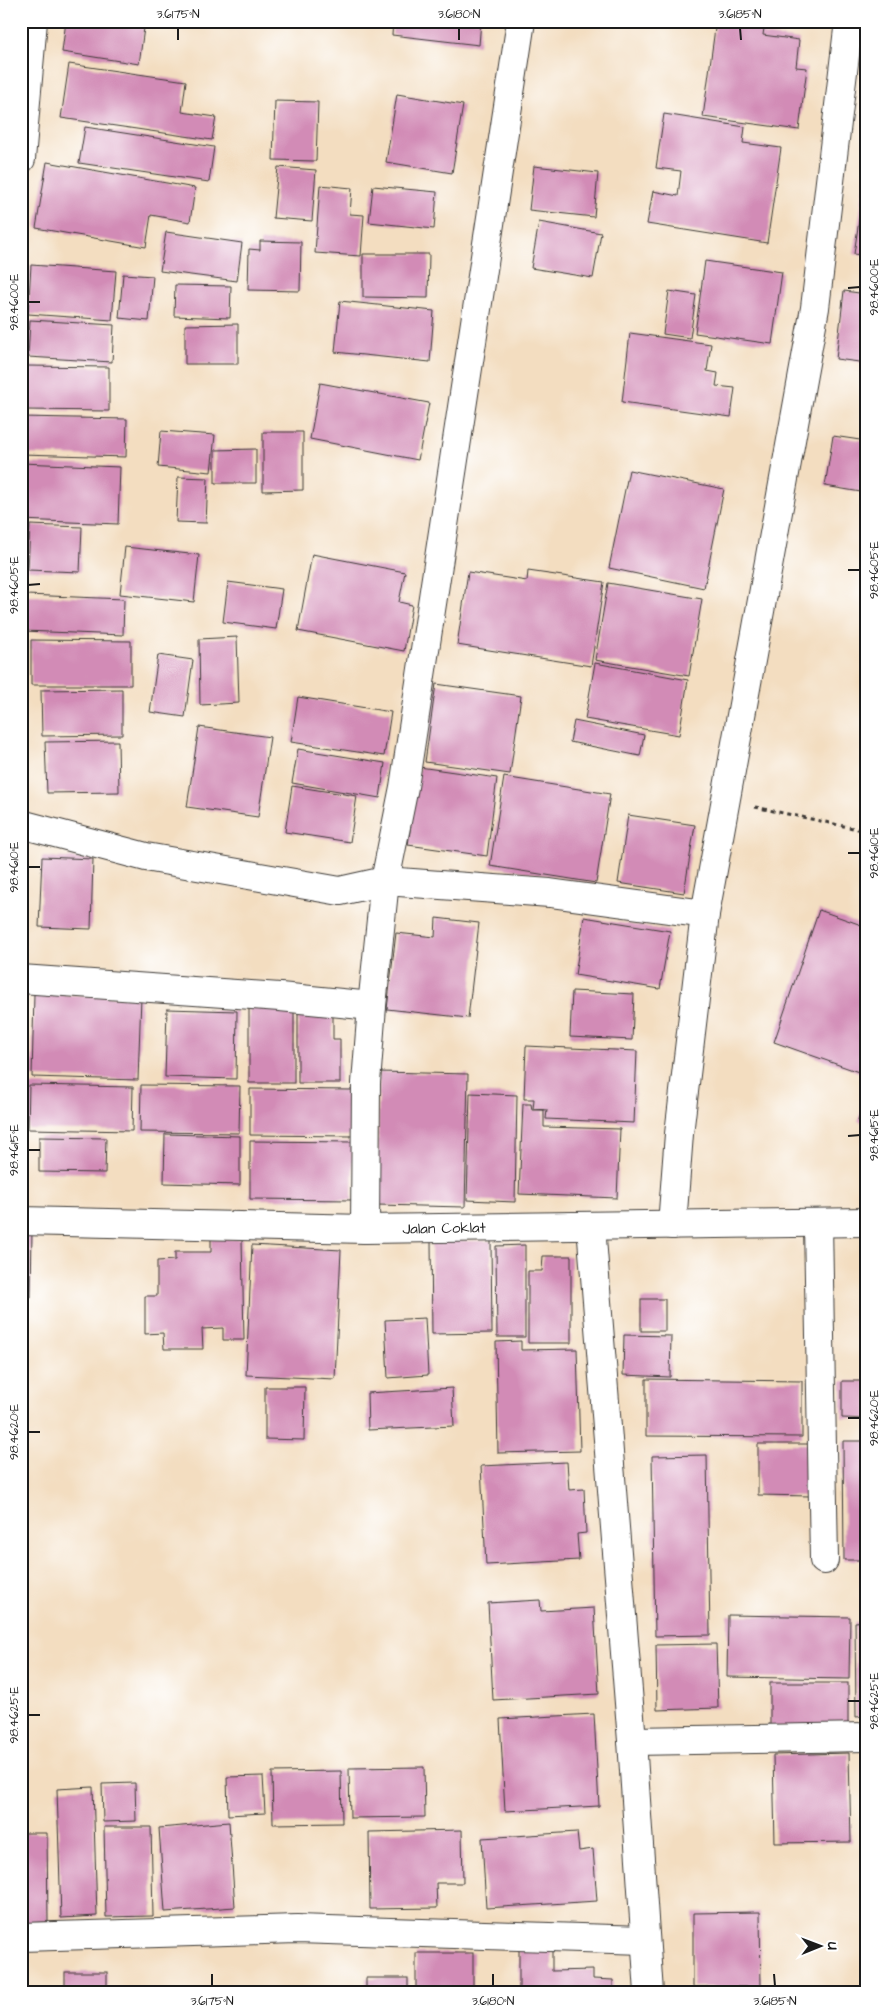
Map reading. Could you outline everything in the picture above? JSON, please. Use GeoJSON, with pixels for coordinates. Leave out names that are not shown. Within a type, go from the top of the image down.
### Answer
{"type":"FeatureCollection","features":[{"type":"Feature","properties":{"kind":"street"},"geometry":{"type":"LineString","coordinates":[[21,159],[33,21]]}},
{"type":"Feature","properties":{"kind":"street"},"geometry":{"type":"LineString","coordinates":[[365,1229],[366,1083],[385,881],[404,787],[521,21]]}},
{"type":"Feature","properties":{"kind":"street"},"geometry":{"type":"LineString","coordinates":[[672,1225],[691,912],[725,801],[815,308],[849,21]]}},
{"type":"Feature","properties":{"kind":"street"},"geometry":{"type":"LineString","coordinates":[[21,824],[146,857],[330,889],[340,890],[385,881],[550,892],[691,912]]}},
{"type":"Feature","properties":{"kind":"street"},"geometry":{"type":"LineString","coordinates":[[21,979],[280,997],[372,1006]]}},
{"type":"Feature","properties":{"kind":"street","name":"Jalan Coklat"},"geometry":{"type":"LineString","coordinates":[[21,1221],[365,1229],[867,1222]]}},
{"type":"Feature","properties":{"kind":"street"},"geometry":{"type":"LineString","coordinates":[[818,1222],[824,1560]]}},
{"type":"Feature","properties":{"kind":"street"},"geometry":{"type":"LineString","coordinates":[[592,1226],[632,1741],[649,1993]]}},
{"type":"Feature","properties":{"kind":"street"},"geometry":{"type":"LineString","coordinates":[[632,1741],[867,1737]]}},
{"type":"Feature","properties":{"kind":"street"},"geometry":{"type":"LineString","coordinates":[[21,1937],[297,1929],[644,1940]]}},
{"type":"Feature","properties":{"kind":"path"},"geometry":{"type":"LineString","coordinates":[[725,801],[867,831]]}},
{"type":"Feature","properties":{"kind":"building"},"geometry":{"type":"Polygon","coordinates":[[[66,21],[94,21],[144,28],[139,64],[62,52],[66,21]]]}},
{"type":"Feature","properties":{"kind":"building"},"geometry":{"type":"Polygon","coordinates":[[[393,21],[481,21],[479,45],[392,35],[393,21]]]}},
{"type":"Feature","properties":{"kind":"building"},"geometry":{"type":"Polygon","coordinates":[[[716,21],[765,21],[763,35],[799,40],[796,67],[807,68],[799,130],[703,117],[716,21]]]}},
{"type":"Feature","properties":{"kind":"building"},"geometry":{"type":"Polygon","coordinates":[[[69,64],[186,81],[182,112],[216,117],[212,140],[61,118],[69,64]]]}},
{"type":"Feature","properties":{"kind":"building"},"geometry":{"type":"Polygon","coordinates":[[[397,94],[463,105],[452,173],[386,162],[397,94]]]}},
{"type":"Feature","properties":{"kind":"building"},"geometry":{"type":"Polygon","coordinates":[[[275,101],[318,102],[316,161],[273,160],[275,101]]]}},
{"type":"Feature","properties":{"kind":"building"},"geometry":{"type":"Polygon","coordinates":[[[664,114],[745,127],[743,143],[781,148],[767,243],[647,224],[653,191],[678,196],[681,171],[656,168],[664,114]]]}},
{"type":"Feature","properties":{"kind":"building"},"geometry":{"type":"Polygon","coordinates":[[[85,127],[214,147],[209,182],[79,163],[85,127]]]}},
{"type":"Feature","properties":{"kind":"building"},"geometry":{"type":"Polygon","coordinates":[[[47,162],[195,188],[190,222],[151,215],[146,247],[36,228],[47,162]]]}},
{"type":"Feature","properties":{"kind":"building"},"geometry":{"type":"Polygon","coordinates":[[[534,166],[598,173],[594,217],[529,210],[534,166]]]}},
{"type":"Feature","properties":{"kind":"building"},"geometry":{"type":"Polygon","coordinates":[[[278,167],[316,170],[312,221],[273,218],[278,167]]]}},
{"type":"Feature","properties":{"kind":"building"},"geometry":{"type":"Polygon","coordinates":[[[867,173],[867,256],[854,254],[867,173]]]}},
{"type":"Feature","properties":{"kind":"building"},"geometry":{"type":"Polygon","coordinates":[[[320,185],[352,188],[350,214],[364,215],[361,256],[315,253],[320,185]]]}},
{"type":"Feature","properties":{"kind":"building"},"geometry":{"type":"Polygon","coordinates":[[[373,186],[437,192],[434,229],[369,222],[373,186]]]}},
{"type":"Feature","properties":{"kind":"building"},"geometry":{"type":"Polygon","coordinates":[[[539,222],[601,233],[593,278],[531,268],[539,222]]]}},
{"type":"Feature","properties":{"kind":"building"},"geometry":{"type":"Polygon","coordinates":[[[166,232],[242,243],[237,281],[160,271],[166,232]]]}},
{"type":"Feature","properties":{"kind":"building"},"geometry":{"type":"Polygon","coordinates":[[[260,241],[301,242],[300,291],[248,290],[249,249],[260,250],[260,241]]]}},
{"type":"Feature","properties":{"kind":"building"},"geometry":{"type":"Polygon","coordinates":[[[363,254],[429,254],[428,298],[363,297],[363,254]]]}},
{"type":"Feature","properties":{"kind":"building"},"geometry":{"type":"Polygon","coordinates":[[[705,261],[782,272],[772,344],[695,333],[705,261]]]}},
{"type":"Feature","properties":{"kind":"building"},"geometry":{"type":"Polygon","coordinates":[[[31,265],[116,271],[112,320],[28,314],[31,265]]]}},
{"type":"Feature","properties":{"kind":"building"},"geometry":{"type":"Polygon","coordinates":[[[123,274],[153,276],[149,321],[119,318],[123,274]]]}},
{"type":"Feature","properties":{"kind":"building"},"geometry":{"type":"Polygon","coordinates":[[[175,285],[231,286],[230,318],[174,316],[175,285]]]}},
{"type":"Feature","properties":{"kind":"building"},"geometry":{"type":"Polygon","coordinates":[[[669,291],[696,295],[690,338],[663,334],[669,291]]]}},
{"type":"Feature","properties":{"kind":"building"},"geometry":{"type":"Polygon","coordinates":[[[844,291],[867,294],[867,363],[836,359],[844,291]]]}},
{"type":"Feature","properties":{"kind":"building"},"geometry":{"type":"Polygon","coordinates":[[[340,301],[434,311],[430,362],[335,352],[340,301]]]}},
{"type":"Feature","properties":{"kind":"building"},"geometry":{"type":"Polygon","coordinates":[[[30,320],[114,325],[112,362],[28,357],[30,320]]]}},
{"type":"Feature","properties":{"kind":"building"},"geometry":{"type":"Polygon","coordinates":[[[238,324],[238,364],[185,364],[185,325],[238,324]]]}},
{"type":"Feature","properties":{"kind":"building"},"geometry":{"type":"Polygon","coordinates":[[[630,333],[711,344],[707,371],[718,373],[716,386],[735,388],[731,417],[622,402],[630,333]]]}},
{"type":"Feature","properties":{"kind":"building"},"geometry":{"type":"Polygon","coordinates":[[[27,366],[109,367],[109,411],[26,410],[27,366]]]}},
{"type":"Feature","properties":{"kind":"building"},"geometry":{"type":"Polygon","coordinates":[[[320,383],[429,403],[418,460],[310,439],[320,383]]]}},
{"type":"Feature","properties":{"kind":"building"},"geometry":{"type":"Polygon","coordinates":[[[21,417],[127,419],[126,457],[21,454],[21,417]]]}},
{"type":"Feature","properties":{"kind":"building"},"geometry":{"type":"Polygon","coordinates":[[[161,431],[215,435],[211,472],[158,467],[161,431]]]}},
{"type":"Feature","properties":{"kind":"building"},"geometry":{"type":"Polygon","coordinates":[[[263,432],[303,432],[303,490],[263,491],[263,432]]]}},
{"type":"Feature","properties":{"kind":"building"},"geometry":{"type":"Polygon","coordinates":[[[833,436],[867,441],[867,493],[825,486],[833,436]]]}},
{"type":"Feature","properties":{"kind":"building"},"geometry":{"type":"Polygon","coordinates":[[[256,449],[256,483],[215,483],[215,450],[256,449]]]}},
{"type":"Feature","properties":{"kind":"building"},"geometry":{"type":"Polygon","coordinates":[[[21,463],[120,467],[118,524],[21,520],[21,463]]]}},
{"type":"Feature","properties":{"kind":"building"},"geometry":{"type":"Polygon","coordinates":[[[629,470],[724,489],[704,588],[609,568],[629,470]]]}},
{"type":"Feature","properties":{"kind":"building"},"geometry":{"type":"Polygon","coordinates":[[[178,477],[208,478],[206,523],[176,522],[178,477]]]}},
{"type":"Feature","properties":{"kind":"building"},"geometry":{"type":"Polygon","coordinates":[[[30,525],[82,527],[80,572],[28,570],[30,525]]]}},
{"type":"Feature","properties":{"kind":"building"},"geometry":{"type":"Polygon","coordinates":[[[125,547],[199,555],[194,602],[120,594],[125,547]]]}},
{"type":"Feature","properties":{"kind":"building"},"geometry":{"type":"Polygon","coordinates":[[[312,554],[405,572],[399,602],[412,605],[404,651],[298,631],[312,554]]]}},
{"type":"Feature","properties":{"kind":"building"},"geometry":{"type":"Polygon","coordinates":[[[528,571],[604,582],[591,666],[457,645],[468,572],[527,581],[528,571]]]}},
{"type":"Feature","properties":{"kind":"building"},"geometry":{"type":"Polygon","coordinates":[[[228,582],[282,589],[276,629],[223,622],[228,582]]]}},
{"type":"Feature","properties":{"kind":"building"},"geometry":{"type":"Polygon","coordinates":[[[608,583],[702,599],[689,676],[595,660],[608,583]]]}},
{"type":"Feature","properties":{"kind":"building"},"geometry":{"type":"Polygon","coordinates":[[[26,595],[124,599],[123,635],[24,631],[26,595]]]}},
{"type":"Feature","properties":{"kind":"building"},"geometry":{"type":"Polygon","coordinates":[[[237,637],[239,703],[200,705],[199,639],[237,637]]]}},
{"type":"Feature","properties":{"kind":"building"},"geometry":{"type":"Polygon","coordinates":[[[31,640],[131,641],[131,685],[31,685],[31,640]]]}},
{"type":"Feature","properties":{"kind":"building"},"geometry":{"type":"Polygon","coordinates":[[[158,655],[193,660],[185,717],[150,712],[158,655]]]}},
{"type":"Feature","properties":{"kind":"building"},"geometry":{"type":"Polygon","coordinates":[[[595,663],[688,680],[679,735],[585,719],[595,663]]]}},
{"type":"Feature","properties":{"kind":"building"},"geometry":{"type":"Polygon","coordinates":[[[436,684],[521,696],[510,774],[425,762],[436,684]]]}},
{"type":"Feature","properties":{"kind":"building"},"geometry":{"type":"Polygon","coordinates":[[[122,689],[122,735],[42,736],[41,690],[122,689]]]}},
{"type":"Feature","properties":{"kind":"building"},"geometry":{"type":"Polygon","coordinates":[[[298,697],[391,712],[384,756],[291,742],[298,697]]]}},
{"type":"Feature","properties":{"kind":"building"},"geometry":{"type":"Polygon","coordinates":[[[574,721],[644,735],[640,756],[570,742],[574,721]]]}},
{"type":"Feature","properties":{"kind":"building"},"geometry":{"type":"Polygon","coordinates":[[[199,727],[270,737],[258,817],[187,807],[199,727]]]}},
{"type":"Feature","properties":{"kind":"building"},"geometry":{"type":"Polygon","coordinates":[[[118,741],[119,792],[47,793],[45,742],[118,741]]]}},
{"type":"Feature","properties":{"kind":"building"},"geometry":{"type":"Polygon","coordinates":[[[298,749],[385,763],[380,798],[292,783],[298,749]]]}},
{"type":"Feature","properties":{"kind":"building"},"geometry":{"type":"Polygon","coordinates":[[[419,767],[497,778],[487,856],[408,845],[419,767]]]}},
{"type":"Feature","properties":{"kind":"building"},"geometry":{"type":"Polygon","coordinates":[[[504,777],[610,794],[596,883],[490,866],[504,777]]]}},
{"type":"Feature","properties":{"kind":"building"},"geometry":{"type":"Polygon","coordinates":[[[292,786],[357,796],[350,842],[285,832],[292,786]]]}},
{"type":"Feature","properties":{"kind":"building"},"geometry":{"type":"Polygon","coordinates":[[[628,815],[695,825],[684,893],[618,883],[628,815]]]}},
{"type":"Feature","properties":{"kind":"building"},"geometry":{"type":"Polygon","coordinates":[[[42,857],[93,859],[91,929],[39,927],[42,857]]]}},
{"type":"Feature","properties":{"kind":"building"},"geometry":{"type":"Polygon","coordinates":[[[819,910],[867,927],[867,1075],[774,1042],[819,910]]]}},
{"type":"Feature","properties":{"kind":"building"},"geometry":{"type":"Polygon","coordinates":[[[584,917],[670,931],[660,989],[575,975],[584,917]]]}},
{"type":"Feature","properties":{"kind":"building"},"geometry":{"type":"Polygon","coordinates":[[[436,918],[479,923],[468,1018],[387,1009],[396,933],[435,937],[436,918]]]}},
{"type":"Feature","properties":{"kind":"building"},"geometry":{"type":"Polygon","coordinates":[[[572,991],[634,994],[632,1040],[570,1037],[572,991]]]}},
{"type":"Feature","properties":{"kind":"building"},"geometry":{"type":"Polygon","coordinates":[[[34,994],[141,997],[138,1080],[32,1077],[34,994]]]}},
{"type":"Feature","properties":{"kind":"building"},"geometry":{"type":"Polygon","coordinates":[[[249,1002],[294,1002],[294,1083],[249,1083],[249,1002]]]}},
{"type":"Feature","properties":{"kind":"building"},"geometry":{"type":"Polygon","coordinates":[[[298,1006],[333,1006],[333,1039],[340,1039],[340,1083],[298,1083],[298,1006]]]}},
{"type":"Feature","properties":{"kind":"building"},"geometry":{"type":"Polygon","coordinates":[[[167,1009],[237,1011],[236,1079],[165,1077],[167,1009]]]}},
{"type":"Feature","properties":{"kind":"building"},"geometry":{"type":"Polygon","coordinates":[[[526,1046],[637,1051],[634,1123],[546,1119],[547,1110],[533,1109],[534,1099],[524,1099],[526,1046]]]}},
{"type":"Feature","properties":{"kind":"building"},"geometry":{"type":"Polygon","coordinates":[[[379,1072],[468,1074],[465,1207],[377,1205],[379,1072]]]}},
{"type":"Feature","properties":{"kind":"building"},"geometry":{"type":"Polygon","coordinates":[[[29,1085],[133,1087],[132,1131],[28,1129],[29,1085]]]}},
{"type":"Feature","properties":{"kind":"building"},"geometry":{"type":"Polygon","coordinates":[[[141,1085],[240,1086],[239,1133],[140,1132],[141,1085]]]}},
{"type":"Feature","properties":{"kind":"building"},"geometry":{"type":"Polygon","coordinates":[[[250,1089],[352,1090],[352,1136],[250,1135],[250,1089]]]}},
{"type":"Feature","properties":{"kind":"building"},"geometry":{"type":"Polygon","coordinates":[[[867,1092],[867,1123],[858,1121],[867,1092]]]}},
{"type":"Feature","properties":{"kind":"building"},"geometry":{"type":"Polygon","coordinates":[[[470,1093],[517,1095],[515,1202],[467,1200],[470,1093]]]}},
{"type":"Feature","properties":{"kind":"building"},"geometry":{"type":"Polygon","coordinates":[[[523,1104],[531,1104],[532,1110],[544,1110],[544,1127],[620,1129],[617,1198],[519,1194],[523,1104]]]}},
{"type":"Feature","properties":{"kind":"building"},"geometry":{"type":"Polygon","coordinates":[[[165,1134],[240,1136],[240,1185],[164,1183],[165,1134]]]}},
{"type":"Feature","properties":{"kind":"building"},"geometry":{"type":"Polygon","coordinates":[[[39,1137],[106,1138],[105,1173],[39,1172],[39,1137]]]}},
{"type":"Feature","properties":{"kind":"building"},"geometry":{"type":"Polygon","coordinates":[[[250,1141],[353,1142],[352,1200],[250,1199],[250,1141]]]}},
{"type":"Feature","properties":{"kind":"building"},"geometry":{"type":"Polygon","coordinates":[[[21,1229],[32,1229],[31,1297],[21,1297],[21,1229]]]}},
{"type":"Feature","properties":{"kind":"building"},"geometry":{"type":"Polygon","coordinates":[[[211,1239],[242,1239],[244,1340],[223,1340],[223,1328],[202,1329],[203,1349],[164,1349],[163,1333],[145,1334],[145,1296],[157,1296],[157,1261],[175,1260],[175,1252],[211,1252],[211,1239]]]}},
{"type":"Feature","properties":{"kind":"building"},"geometry":{"type":"Polygon","coordinates":[[[431,1241],[491,1241],[492,1333],[432,1334],[431,1241]]]}},
{"type":"Feature","properties":{"kind":"building"},"geometry":{"type":"Polygon","coordinates":[[[252,1245],[341,1250],[335,1379],[246,1375],[252,1245]]]}},
{"type":"Feature","properties":{"kind":"building"},"geometry":{"type":"Polygon","coordinates":[[[525,1245],[525,1337],[497,1337],[496,1246],[525,1245]]]}},
{"type":"Feature","properties":{"kind":"building"},"geometry":{"type":"Polygon","coordinates":[[[543,1256],[571,1256],[571,1343],[528,1343],[528,1271],[542,1271],[543,1256]]]}},
{"type":"Feature","properties":{"kind":"building"},"geometry":{"type":"Polygon","coordinates":[[[641,1299],[665,1299],[665,1331],[641,1331],[641,1299]]]}},
{"type":"Feature","properties":{"kind":"building"},"geometry":{"type":"Polygon","coordinates":[[[425,1318],[428,1375],[388,1378],[385,1320],[425,1318]]]}},
{"type":"Feature","properties":{"kind":"building"},"geometry":{"type":"Polygon","coordinates":[[[624,1335],[671,1336],[670,1377],[623,1375],[624,1335]]]}},
{"type":"Feature","properties":{"kind":"building"},"geometry":{"type":"Polygon","coordinates":[[[521,1341],[521,1350],[577,1349],[580,1451],[498,1453],[496,1342],[521,1341]]]}},
{"type":"Feature","properties":{"kind":"building"},"geometry":{"type":"Polygon","coordinates":[[[646,1379],[802,1381],[802,1437],[646,1436],[646,1379]]]}},
{"type":"Feature","properties":{"kind":"building"},"geometry":{"type":"Polygon","coordinates":[[[842,1381],[867,1381],[867,1419],[842,1418],[842,1381]]]}},
{"type":"Feature","properties":{"kind":"building"},"geometry":{"type":"Polygon","coordinates":[[[265,1387],[305,1387],[304,1440],[265,1439],[265,1387]]]}},
{"type":"Feature","properties":{"kind":"building"},"geometry":{"type":"Polygon","coordinates":[[[452,1388],[454,1426],[368,1430],[367,1393],[452,1388]]]}},
{"type":"Feature","properties":{"kind":"building"},"geometry":{"type":"Polygon","coordinates":[[[843,1441],[867,1441],[867,1560],[844,1560],[843,1441]]]}},
{"type":"Feature","properties":{"kind":"building"},"geometry":{"type":"Polygon","coordinates":[[[758,1444],[810,1444],[811,1496],[758,1495],[758,1444]]]}},
{"type":"Feature","properties":{"kind":"building"},"geometry":{"type":"Polygon","coordinates":[[[707,1455],[710,1635],[655,1636],[652,1456],[707,1455]]]}},
{"type":"Feature","properties":{"kind":"building"},"geometry":{"type":"Polygon","coordinates":[[[567,1462],[569,1490],[584,1489],[586,1533],[577,1534],[579,1560],[486,1565],[481,1466],[567,1462]]]}},
{"type":"Feature","properties":{"kind":"building"},"geometry":{"type":"Polygon","coordinates":[[[860,1565],[867,1565],[867,1619],[861,1619],[860,1565]]]}},
{"type":"Feature","properties":{"kind":"building"},"geometry":{"type":"Polygon","coordinates":[[[540,1600],[541,1611],[594,1608],[599,1694],[493,1700],[488,1603],[540,1600]]]}},
{"type":"Feature","properties":{"kind":"building"},"geometry":{"type":"Polygon","coordinates":[[[728,1615],[850,1617],[849,1679],[727,1677],[728,1615]]]}},
{"type":"Feature","properties":{"kind":"building"},"geometry":{"type":"Polygon","coordinates":[[[867,1621],[867,1716],[856,1717],[855,1622],[867,1621]]]}},
{"type":"Feature","properties":{"kind":"building"},"geometry":{"type":"Polygon","coordinates":[[[716,1644],[718,1708],[657,1710],[656,1645],[716,1644]]]}},
{"type":"Feature","properties":{"kind":"building"},"geometry":{"type":"Polygon","coordinates":[[[770,1683],[848,1683],[848,1728],[770,1728],[770,1683]]]}},
{"type":"Feature","properties":{"kind":"building"},"geometry":{"type":"Polygon","coordinates":[[[594,1714],[599,1806],[505,1811],[500,1719],[594,1714]]]}},
{"type":"Feature","properties":{"kind":"building"},"geometry":{"type":"Polygon","coordinates":[[[849,1753],[851,1842],[775,1843],[773,1755],[849,1753]]]}},
{"type":"Feature","properties":{"kind":"building"},"geometry":{"type":"Polygon","coordinates":[[[424,1767],[425,1817],[350,1818],[349,1768],[424,1767]]]}},
{"type":"Feature","properties":{"kind":"building"},"geometry":{"type":"Polygon","coordinates":[[[341,1771],[342,1823],[273,1824],[272,1772],[341,1771]]]}},
{"type":"Feature","properties":{"kind":"building"},"geometry":{"type":"Polygon","coordinates":[[[263,1776],[265,1813],[228,1815],[227,1777],[263,1776]]]}},
{"type":"Feature","properties":{"kind":"building"},"geometry":{"type":"Polygon","coordinates":[[[135,1783],[136,1821],[103,1822],[102,1784],[135,1783]]]}},
{"type":"Feature","properties":{"kind":"building"},"geometry":{"type":"Polygon","coordinates":[[[93,1787],[97,1916],[61,1918],[57,1789],[93,1787]]]}},
{"type":"Feature","properties":{"kind":"building"},"geometry":{"type":"Polygon","coordinates":[[[229,1822],[235,1907],[165,1912],[159,1828],[229,1822]]]}},
{"type":"Feature","properties":{"kind":"building"},"geometry":{"type":"Polygon","coordinates":[[[104,1827],[151,1827],[153,1916],[106,1917],[104,1827]]]}},
{"type":"Feature","properties":{"kind":"building"},"geometry":{"type":"Polygon","coordinates":[[[462,1830],[463,1883],[436,1883],[437,1908],[370,1909],[369,1832],[462,1830]]]}},
{"type":"Feature","properties":{"kind":"building"},"geometry":{"type":"Polygon","coordinates":[[[577,1832],[579,1851],[593,1849],[597,1901],[486,1908],[482,1838],[577,1832]]]}},
{"type":"Feature","properties":{"kind":"building"},"geometry":{"type":"Polygon","coordinates":[[[21,1833],[47,1833],[48,1922],[21,1923],[21,1833]]]}},
{"type":"Feature","properties":{"kind":"building"},"geometry":{"type":"Polygon","coordinates":[[[760,1912],[761,1987],[693,1987],[693,1913],[760,1912]]]}},
{"type":"Feature","properties":{"kind":"building"},"geometry":{"type":"Polygon","coordinates":[[[519,1945],[552,1945],[552,1971],[593,1970],[593,1979],[613,1980],[613,1993],[519,1993],[519,1945]]]}},
{"type":"Feature","properties":{"kind":"building"},"geometry":{"type":"Polygon","coordinates":[[[416,1953],[473,1953],[473,1993],[416,1993],[416,1953]]]}},
{"type":"Feature","properties":{"kind":"building"},"geometry":{"type":"Polygon","coordinates":[[[65,1972],[107,1972],[107,1993],[65,1993],[65,1972]]]}},
{"type":"Feature","properties":{"kind":"building"},"geometry":{"type":"Polygon","coordinates":[[[366,1978],[408,1978],[408,1993],[366,1993],[366,1978]]]}}]}
